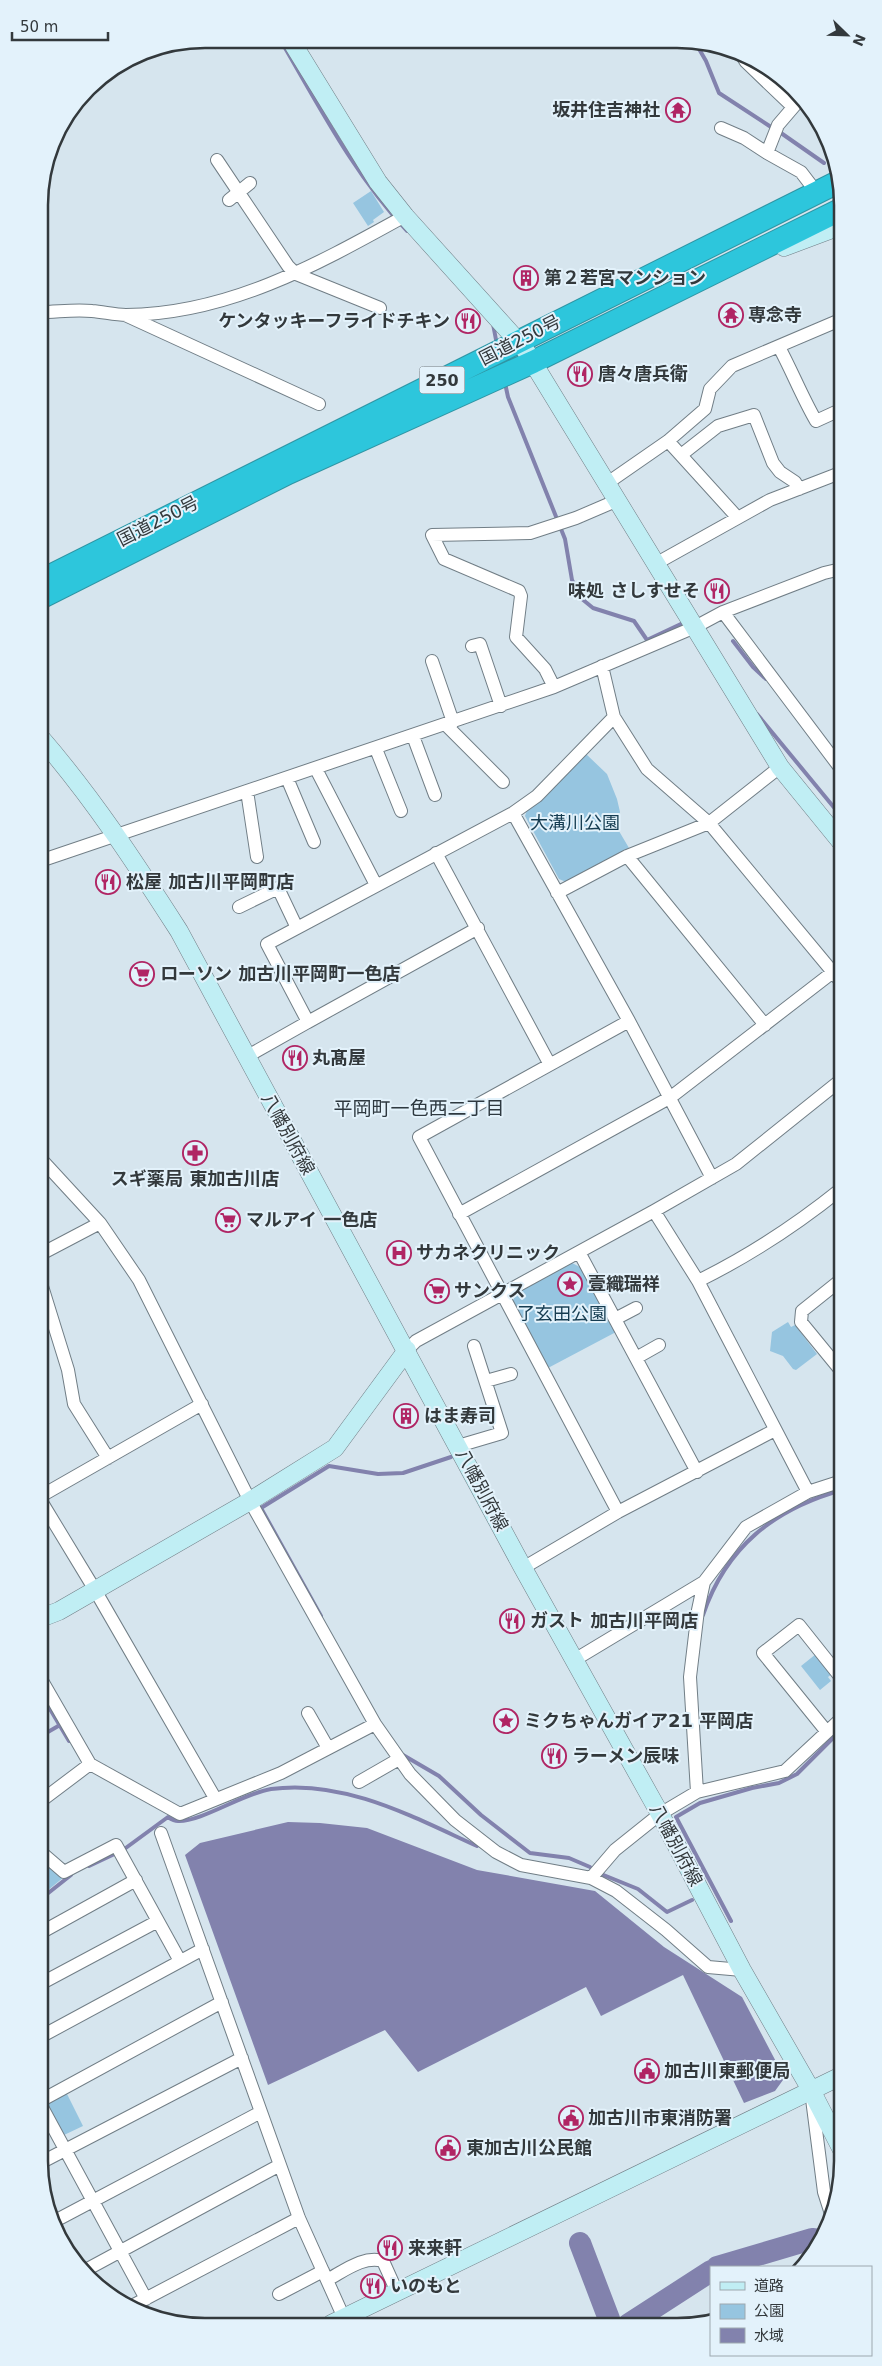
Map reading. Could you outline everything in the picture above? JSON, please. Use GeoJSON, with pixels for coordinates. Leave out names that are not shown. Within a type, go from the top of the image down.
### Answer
{"type":"FeatureCollection","features":[{"type":"Feature","properties":{"kind":"highway","name":"国道250号"},"geometry":{"type":"LineString","coordinates":[[48,580],[246,476],[392,406],[518,340],[833,185]]}},
{"type":"Feature","properties":{"kind":"highway","name":"国道250号"},"geometry":{"type":"LineString","coordinates":[[48,581],[533,362],[834,213]]}},
{"type":"Feature","properties":{"kind":"street"},"geometry":{"type":"LineString","coordinates":[[296,48],[378,182],[405,216],[518,340],[657,563],[780,767],[834,833]]}},
{"type":"Feature","properties":{"kind":"street"},"geometry":{"type":"LineString","coordinates":[[757,70],[793,107]]}},
{"type":"Feature","properties":{"kind":"street"},"geometry":{"type":"LineString","coordinates":[[767,152],[778,125],[797,103]]}},
{"type":"Feature","properties":{"kind":"street"},"geometry":{"type":"LineString","coordinates":[[721,128],[744,138],[801,172],[817,193]]}},
{"type":"Feature","properties":{"kind":"street"},"geometry":{"type":"LineString","coordinates":[[217,160],[234,196],[296,274],[380,308]]}},
{"type":"Feature","properties":{"kind":"street"},"geometry":{"type":"LineString","coordinates":[[234,196],[250,183]]}},
{"type":"Feature","properties":{"kind":"street"},"geometry":{"type":"LineString","coordinates":[[48,312],[91,310],[124,315],[165,312],[234,298],[296,274],[405,216]]}},
{"type":"Feature","properties":{"kind":"street"},"geometry":{"type":"LineString","coordinates":[[707,275],[834,228]]}},
{"type":"Feature","properties":{"kind":"street"},"geometry":{"type":"LineString","coordinates":[[124,315],[319,404]]}},
{"type":"Feature","properties":{"kind":"street"},"geometry":{"type":"LineString","coordinates":[[606,484],[668,441],[705,409],[710,389],[732,366],[834,323]]}},
{"type":"Feature","properties":{"kind":"street"},"geometry":{"type":"LineString","coordinates":[[779,347],[796,377],[816,421],[834,413]]}},
{"type":"Feature","properties":{"kind":"street"},"geometry":{"type":"LineString","coordinates":[[681,455],[718,426],[754,415],[773,463],[780,472],[795,482],[799,489]]}},
{"type":"Feature","properties":{"kind":"street"},"geometry":{"type":"LineString","coordinates":[[668,441],[737,517]]}},
{"type":"Feature","properties":{"kind":"street"},"geometry":{"type":"LineString","coordinates":[[657,563],[770,500],[834,475]]}},
{"type":"Feature","properties":{"kind":"street"},"geometry":{"type":"LineString","coordinates":[[554,688],[545,669],[516,637],[521,596],[518,591],[444,559],[432,534],[530,533],[565,522],[618,500]]}},
{"type":"Feature","properties":{"kind":"street"},"geometry":{"type":"LineString","coordinates":[[48,858],[554,688],[695,628],[723,612],[834,571]]}},
{"type":"Feature","properties":{"kind":"street"},"geometry":{"type":"LineString","coordinates":[[723,612],[834,760]]}},
{"type":"Feature","properties":{"kind":"street"},"geometry":{"type":"LineString","coordinates":[[472,646],[480,644],[501,706]]}},
{"type":"Feature","properties":{"kind":"street"},"geometry":{"type":"LineString","coordinates":[[432,661],[450,724],[503,782]]}},
{"type":"Feature","properties":{"kind":"street"},"geometry":{"type":"LineString","coordinates":[[459,1214],[671,1097],[833,972],[709,823],[653,776],[614,717],[602,666]]}},
{"type":"Feature","properties":{"kind":"street"},"geometry":{"type":"LineString","coordinates":[[308,1022],[267,944],[513,813],[537,796],[614,717]]}},
{"type":"Feature","properties":{"kind":"street"},"geometry":{"type":"LineString","coordinates":[[413,736],[435,795]]}},
{"type":"Feature","properties":{"kind":"street","name":"八幡別府線"},"geometry":{"type":"LineString","coordinates":[[48,747],[86,793],[117,836],[179,932],[524,1568],[576,1659],[742,1970],[811,2090],[834,2135]]}},
{"type":"Feature","properties":{"kind":"street"},"geometry":{"type":"LineString","coordinates":[[376,749],[400,811]]}},
{"type":"Feature","properties":{"kind":"street"},"geometry":{"type":"LineString","coordinates":[[557,893],[627,856],[709,823],[780,767]]}},
{"type":"Feature","properties":{"kind":"street"},"geometry":{"type":"LineString","coordinates":[[316,769],[376,885]]}},
{"type":"Feature","properties":{"kind":"street"},"geometry":{"type":"LineString","coordinates":[[287,778],[314,842]]}},
{"type":"Feature","properties":{"kind":"street"},"geometry":{"type":"LineString","coordinates":[[247,791],[257,857]]}},
{"type":"Feature","properties":{"kind":"street"},"geometry":{"type":"LineString","coordinates":[[513,813],[671,1097],[712,1178]]}},
{"type":"Feature","properties":{"kind":"street"},"geometry":{"type":"LineString","coordinates":[[436,853],[550,1063]]}},
{"type":"Feature","properties":{"kind":"street"},"geometry":{"type":"LineString","coordinates":[[627,856],[765,1025]]}},
{"type":"Feature","properties":{"kind":"street"},"geometry":{"type":"LineString","coordinates":[[239,907],[252,893],[278,888],[297,928]]}},
{"type":"Feature","properties":{"kind":"street"},"geometry":{"type":"LineString","coordinates":[[246,1057],[478,928]]}},
{"type":"Feature","properties":{"kind":"street"},"geometry":{"type":"LineString","coordinates":[[618,1512],[419,1137],[629,1021]]}},
{"type":"Feature","properties":{"kind":"street"},"geometry":{"type":"LineString","coordinates":[[48,1614],[95,1590],[250,1501],[336,1448],[407,1350],[416,1341],[712,1178],[766,1142],[834,1086]]}},
{"type":"Feature","properties":{"kind":"street"},"geometry":{"type":"LineString","coordinates":[[48,1168],[100,1223],[139,1280],[250,1501],[375,1724],[410,1774],[455,1820],[496,1852],[521,1865],[591,1878],[616,1891],[666,1930],[708,1967],[742,1970]]}},
{"type":"Feature","properties":{"kind":"street"},"geometry":{"type":"LineString","coordinates":[[698,1281],[743,1259],[793,1227],[834,1195]]}},
{"type":"Feature","properties":{"kind":"street"},"geometry":{"type":"LineString","coordinates":[[654,1211],[698,1281],[808,1492]]}},
{"type":"Feature","properties":{"kind":"street"},"geometry":{"type":"LineString","coordinates":[[48,1250],[100,1223]]}},
{"type":"Feature","properties":{"kind":"street"},"geometry":{"type":"LineString","coordinates":[[579,1252],[697,1472]]}},
{"type":"Feature","properties":{"kind":"street"},"geometry":{"type":"LineString","coordinates":[[834,1285],[802,1311],[801,1322],[834,1362]]}},
{"type":"Feature","properties":{"kind":"street"},"geometry":{"type":"LineString","coordinates":[[48,1306],[68,1370],[74,1404],[108,1458]]}},
{"type":"Feature","properties":{"kind":"street"},"geometry":{"type":"LineString","coordinates":[[615,1319],[636,1308]]}},
{"type":"Feature","properties":{"kind":"street"},"geometry":{"type":"LineString","coordinates":[[458,1446],[502,1433],[474,1346]]}},
{"type":"Feature","properties":{"kind":"street"},"geometry":{"type":"LineString","coordinates":[[636,1358],[659,1346]]}},
{"type":"Feature","properties":{"kind":"street"},"geometry":{"type":"LineString","coordinates":[[486,1381],[511,1374]]}},
{"type":"Feature","properties":{"kind":"street"},"geometry":{"type":"LineString","coordinates":[[48,1492],[202,1404]]}},
{"type":"Feature","properties":{"kind":"street"},"geometry":{"type":"LineString","coordinates":[[524,1568],[618,1512],[775,1430]]}},
{"type":"Feature","properties":{"kind":"street"},"geometry":{"type":"LineString","coordinates":[[576,1659],[704,1582],[746,1527],[808,1492],[834,1484]]}},
{"type":"Feature","properties":{"kind":"street"},"geometry":{"type":"LineString","coordinates":[[48,1513],[215,1798]]}},
{"type":"Feature","properties":{"kind":"street"},"geometry":{"type":"LineString","coordinates":[[697,1792],[690,1677],[698,1610],[704,1582]]}},
{"type":"Feature","properties":{"kind":"street"},"geometry":{"type":"LineString","coordinates":[[827,1732],[763,1654],[799,1625],[834,1669]]}},
{"type":"Feature","properties":{"kind":"street"},"geometry":{"type":"LineString","coordinates":[[48,1691],[90,1764],[180,1814],[215,1798],[282,1773],[375,1724]]}},
{"type":"Feature","properties":{"kind":"street"},"geometry":{"type":"LineString","coordinates":[[308,1714],[328,1748]]}},
{"type":"Feature","properties":{"kind":"street"},"geometry":{"type":"LineString","coordinates":[[591,1878],[615,1850],[660,1814],[697,1792],[785,1771],[834,1725]]}},
{"type":"Feature","properties":{"kind":"street"},"geometry":{"type":"LineString","coordinates":[[359,1782],[399,1759]]}},
{"type":"Feature","properties":{"kind":"street"},"geometry":{"type":"LineString","coordinates":[[48,1796],[90,1764]]}},
{"type":"Feature","properties":{"kind":"street"},"geometry":{"type":"LineString","coordinates":[[161,1833],[299,2218],[325,2276],[336,2318]]}},
{"type":"Feature","properties":{"kind":"street"},"geometry":{"type":"LineString","coordinates":[[48,1858],[64,1872],[116,1845],[180,1961]]}},
{"type":"Feature","properties":{"kind":"street"},"geometry":{"type":"LineString","coordinates":[[48,1929],[136,1880]]}},
{"type":"Feature","properties":{"kind":"street"},"geometry":{"type":"LineString","coordinates":[[48,1980],[158,1921]]}},
{"type":"Feature","properties":{"kind":"street"},"geometry":{"type":"LineString","coordinates":[[48,2033],[203,1950]]}},
{"type":"Feature","properties":{"kind":"street"},"geometry":{"type":"LineString","coordinates":[[48,2097],[222,2002]]}},
{"type":"Feature","properties":{"kind":"street"},"geometry":{"type":"LineString","coordinates":[[48,2159],[242,2058]]}},
{"type":"Feature","properties":{"kind":"street"},"geometry":{"type":"LineString","coordinates":[[343,2318],[834,2079]]}},
{"type":"Feature","properties":{"kind":"street"},"geometry":{"type":"LineString","coordinates":[[811,2090],[824,2192],[828,2205]]}},
{"type":"Feature","properties":{"kind":"street"},"geometry":{"type":"LineString","coordinates":[[59,2218],[261,2112]]}},
{"type":"Feature","properties":{"kind":"street"},"geometry":{"type":"LineString","coordinates":[[48,2118],[146,2299]]}},
{"type":"Feature","properties":{"kind":"street"},"geometry":{"type":"LineString","coordinates":[[90,2268],[280,2165]]}},
{"type":"Feature","properties":{"kind":"street"},"geometry":{"type":"LineString","coordinates":[[138,2303],[299,2218]]}},
{"type":"Feature","properties":{"kind":"street"},"geometry":{"type":"LineString","coordinates":[[279,2294],[364,2261],[376,2259],[383,2261],[397,2292]]}},
{"type":"Feature","properties":{"kind":"green space"},"geometry":{"type":"Polygon","coordinates":[[[371,191],[384,212],[368,226],[353,203],[371,191]]]}},
{"type":"Feature","properties":{"kind":"green space","name":"大溝川公園"},"geometry":{"type":"Polygon","coordinates":[[[586,754],[607,774],[620,812],[616,826],[629,848],[566,882],[559,879],[525,816],[528,807],[586,754]]]}},
{"type":"Feature","properties":{"kind":"green space","name":"了玄田公園"},"geometry":{"type":"Polygon","coordinates":[[[572,1263],[580,1267],[616,1332],[548,1368],[512,1303],[516,1293],[572,1263]]]}},
{"type":"Feature","properties":{"kind":"green space"},"geometry":{"type":"Polygon","coordinates":[[[788,1322],[791,1327],[795,1325],[817,1354],[796,1370],[793,1369],[783,1356],[770,1351],[772,1332],[788,1322]]]}},
{"type":"Feature","properties":{"kind":"green space"},"geometry":{"type":"Polygon","coordinates":[[[816,1654],[832,1674],[828,1677],[831,1681],[820,1690],[801,1666],[816,1654]]]}},
{"type":"Feature","properties":{"kind":"green space"},"geometry":{"type":"Polygon","coordinates":[[[48,1863],[64,1877],[48,1890],[48,1863]]]}},
{"type":"Feature","properties":{"kind":"green space"},"geometry":{"type":"Polygon","coordinates":[[[66,2092],[83,2126],[64,2135],[48,2107],[50,2100],[66,2092]]]}},
{"type":"Feature","properties":{"kind":"water"},"geometry":{"type":"Polygon","coordinates":[[[288,1822],[367,1828],[477,1870],[595,1891],[664,1947],[742,1997],[782,2073],[783,2080],[775,2091],[744,2103],[683,1975],[601,2016],[586,1987],[418,2072],[385,2030],[268,2085],[185,1855],[200,1843],[288,1822]]]}},
{"type":"Feature","properties":{"kind":"waterway"},"geometry":{"type":"LineString","coordinates":[[285,48],[354,164],[388,210],[407,231]]}},
{"type":"Feature","properties":{"kind":"waterway"},"geometry":{"type":"LineString","coordinates":[[700,50],[719,93],[771,127]]}},
{"type":"Feature","properties":{"kind":"waterway"},"geometry":{"type":"LineString","coordinates":[[781,133],[824,163]]}},
{"type":"Feature","properties":{"kind":"waterway"},"geometry":{"type":"LineString","coordinates":[[493,324],[497,345]]}},
{"type":"Feature","properties":{"kind":"waterway"},"geometry":{"type":"LineString","coordinates":[[505,383],[508,397],[565,539],[572,580],[582,599],[593,608],[634,621],[647,640],[683,623],[685,625]]}},
{"type":"Feature","properties":{"kind":"waterway"},"geometry":{"type":"LineString","coordinates":[[733,641],[753,667],[766,679]]}},
{"type":"Feature","properties":{"kind":"waterway"},"geometry":{"type":"LineString","coordinates":[[757,714],[834,808]]}},
{"type":"Feature","properties":{"kind":"waterway"},"geometry":{"type":"LineString","coordinates":[[321,1616],[261,1508],[329,1466],[378,1474],[403,1473],[451,1457]]}},
{"type":"Feature","properties":{"kind":"waterway"},"geometry":{"type":"LineString","coordinates":[[703,1615],[725,1569],[756,1534],[774,1520],[795,1508],[834,1493]]}},
{"type":"Feature","properties":{"kind":"waterway"},"geometry":{"type":"LineString","coordinates":[[48,1706],[69,1741]]}},
{"type":"Feature","properties":{"kind":"waterway"},"geometry":{"type":"LineString","coordinates":[[48,1732],[60,1725]]}},
{"type":"Feature","properties":{"kind":"waterway"},"geometry":{"type":"LineString","coordinates":[[731,1921],[676,1817],[700,1803],[752,1788],[779,1783],[797,1774],[834,1737]]}},
{"type":"Feature","properties":{"kind":"waterway"},"geometry":{"type":"LineString","coordinates":[[403,1755],[439,1776],[481,1815],[530,1853],[569,1858],[590,1867]]}},
{"type":"Feature","properties":{"kind":"waterway"},"geometry":{"type":"LineString","coordinates":[[89,1866],[123,1850],[168,1817],[177,1821],[187,1820],[260,1792],[271,1789],[298,1787],[351,1795],[377,1803],[428,1823],[477,1846]]}},
{"type":"Feature","properties":{"kind":"waterway"},"geometry":{"type":"LineString","coordinates":[[601,1874],[638,1889],[667,1912],[692,1900]]}},
{"type":"Feature","properties":{"kind":"waterway"},"geometry":{"type":"LineString","coordinates":[[48,1893],[71,1875]]}},
{"type":"Feature","properties":{"kind":"waterway"},"geometry":{"type":"LineString","coordinates":[[720,2266],[813,2239]]}},
{"type":"Feature","properties":{"kind":"waterway"},"geometry":{"type":"LineString","coordinates":[[580,2243],[609,2318]]}},
{"type":"Feature","properties":{"kind":"waterway"},"geometry":{"type":"LineString","coordinates":[[638,2318],[710,2272]]}},
{"type":"Feature","properties":{"kind":"place","name":"坂井住吉神社"},"geometry":{"type":"Point","coordinates":[678,110]}},
{"type":"Feature","properties":{"kind":"place","name":"第２若宮マンション"},"geometry":{"type":"Point","coordinates":[526,278]}},
{"type":"Feature","properties":{"kind":"place","name":"専念寺"},"geometry":{"type":"Point","coordinates":[731,315]}},
{"type":"Feature","properties":{"kind":"place","name":"ケンタッキーフライドチキン"},"geometry":{"type":"Point","coordinates":[468,321]}},
{"type":"Feature","properties":{"kind":"place","name":"唐々唐兵衛"},"geometry":{"type":"Point","coordinates":[580,374]}},
{"type":"Feature","properties":{"kind":"place","name":"味処 さしすせそ"},"geometry":{"type":"Point","coordinates":[717,591]}},
{"type":"Feature","properties":{"kind":"place","name":"松屋 加古川平岡町店"},"geometry":{"type":"Point","coordinates":[108,882]}},
{"type":"Feature","properties":{"kind":"place","name":"ローソン 加古川平岡町一色店"},"geometry":{"type":"Point","coordinates":[142,974]}},
{"type":"Feature","properties":{"kind":"place","name":"丸髙屋"},"geometry":{"type":"Point","coordinates":[295,1058]}},
{"type":"Feature","properties":{"kind":"place","name":"スギ薬局 東加古川店"},"geometry":{"type":"Point","coordinates":[195,1153]}},
{"type":"Feature","properties":{"kind":"place","name":"マルアイ 一色店"},"geometry":{"type":"Point","coordinates":[228,1220]}},
{"type":"Feature","properties":{"kind":"place","name":"サカネクリニック"},"geometry":{"type":"Point","coordinates":[399,1253]}},
{"type":"Feature","properties":{"kind":"place","name":"壹織瑞祥"},"geometry":{"type":"Point","coordinates":[570,1284]}},
{"type":"Feature","properties":{"kind":"place","name":"サンクス"},"geometry":{"type":"Point","coordinates":[437,1291]}},
{"type":"Feature","properties":{"kind":"place","name":"はま寿司"},"geometry":{"type":"Point","coordinates":[406,1416]}},
{"type":"Feature","properties":{"kind":"place","name":"ガスト 加古川平岡店"},"geometry":{"type":"Point","coordinates":[512,1621]}},
{"type":"Feature","properties":{"kind":"place","name":"ミクちゃんガイア21 平岡店"},"geometry":{"type":"Point","coordinates":[506,1721]}},
{"type":"Feature","properties":{"kind":"place","name":"ラーメン辰味"},"geometry":{"type":"Point","coordinates":[554,1756]}},
{"type":"Feature","properties":{"kind":"place","name":"加古川東郵便局"},"geometry":{"type":"Point","coordinates":[647,2071]}},
{"type":"Feature","properties":{"kind":"place","name":"加古川市東消防署"},"geometry":{"type":"Point","coordinates":[571,2118]}},
{"type":"Feature","properties":{"kind":"place","name":"東加古川公民館"},"geometry":{"type":"Point","coordinates":[448,2148]}},
{"type":"Feature","properties":{"kind":"place","name":"来来軒"},"geometry":{"type":"Point","coordinates":[390,2248]}},
{"type":"Feature","properties":{"kind":"place","name":"いのもと"},"geometry":{"type":"Point","coordinates":[373,2286]}},
{"type":"Feature","properties":{"kind":"district","name":"平岡町一色西二丁目"},"geometry":{"type":"Point","coordinates":[419,1108]}}]}
